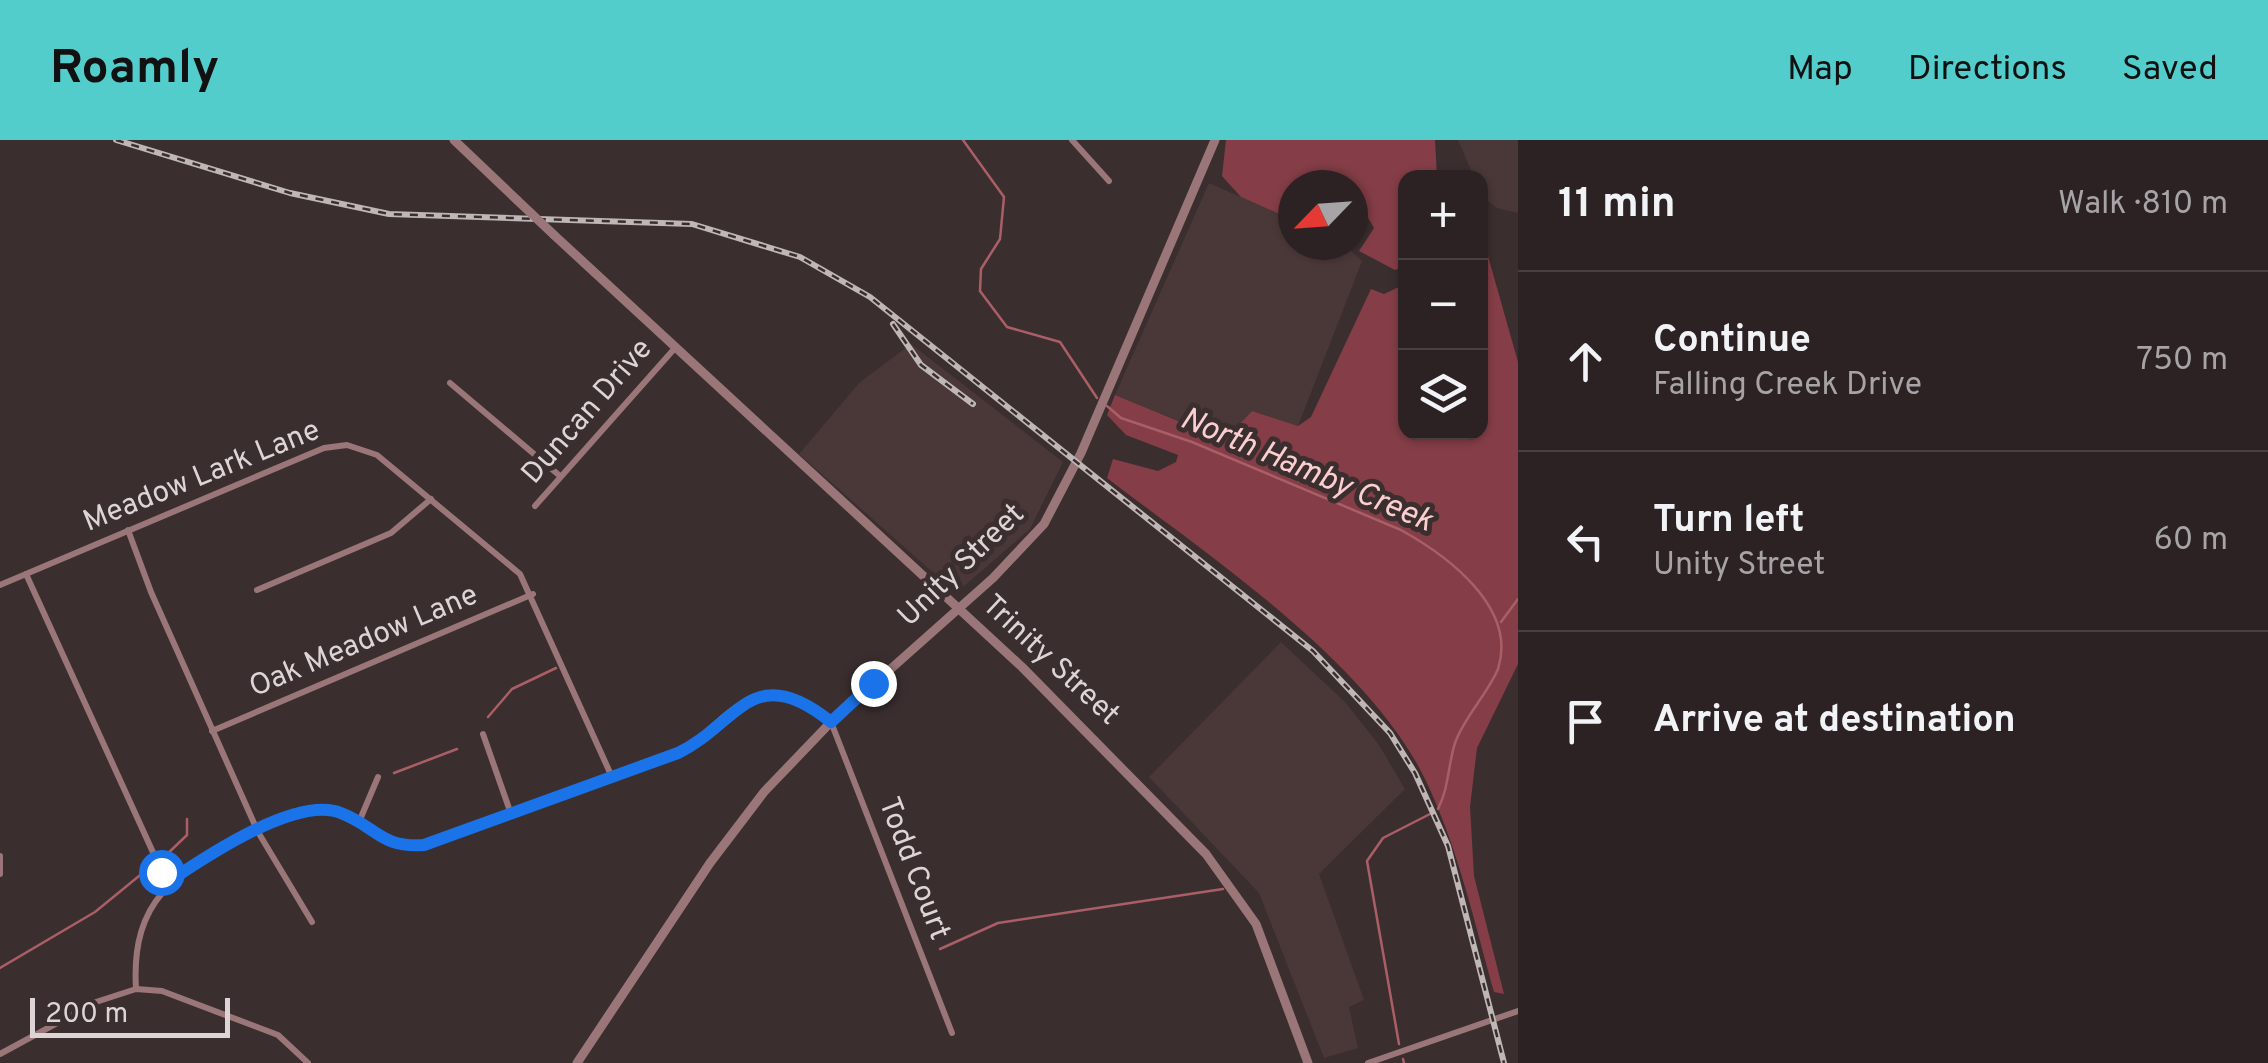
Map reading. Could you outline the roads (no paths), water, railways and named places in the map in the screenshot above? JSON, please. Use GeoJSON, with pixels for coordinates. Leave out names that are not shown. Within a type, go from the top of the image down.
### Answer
{"type":"FeatureCollection","features":[{"type":"Feature","properties":{"kind":"street","name":"Trinity Street"},"geometry":{"type":"LineString","coordinates":[[454,140],[1090,732],[1226,877],[1256,924],[1308,1063]]}},
{"type":"Feature","properties":{"kind":"street"},"geometry":{"type":"LineString","coordinates":[[1072,140],[1109,181]]}},
{"type":"Feature","properties":{"kind":"street","name":"Unity Street"},"geometry":{"type":"LineString","coordinates":[[578,1063],[714,856],[764,792],[831,722],[1027,544],[1057,502],[1215,140]]}},
{"type":"Feature","properties":{"kind":"street","name":"Duncan Drive"},"geometry":{"type":"LineString","coordinates":[[535,506],[675,348]]}},
{"type":"Feature","properties":{"kind":"street"},"geometry":{"type":"LineString","coordinates":[[450,383],[560,476]]}},
{"type":"Feature","properties":{"kind":"street","name":"Meadow Lark Lane"},"geometry":{"type":"LineString","coordinates":[[0,585],[333,445],[377,455],[520,574],[612,777]]}},
{"type":"Feature","properties":{"kind":"street"},"geometry":{"type":"LineString","coordinates":[[258,590],[391,533],[431,499]]}},
{"type":"Feature","properties":{"kind":"street"},"geometry":{"type":"LineString","coordinates":[[128,530],[258,832],[312,922]]}},
{"type":"Feature","properties":{"kind":"street"},"geometry":{"type":"LineString","coordinates":[[26,574],[168,882]]}},
{"type":"Feature","properties":{"kind":"street","name":"Oak Meadow Lane"},"geometry":{"type":"LineString","coordinates":[[212,731],[532,594]]}},
{"type":"Feature","properties":{"kind":"street"},"geometry":{"type":"LineString","coordinates":[[136,989],[141,928],[168,882],[284,816],[317,808],[344,813],[389,843],[413,846],[450,838],[691,747],[725,714],[755,699],[772,696],[802,704],[831,722]]}},
{"type":"Feature","properties":{"kind":"street","name":"Todd Court"},"geometry":{"type":"LineString","coordinates":[[831,722],[952,1032]]}},
{"type":"Feature","properties":{"kind":"street"},"geometry":{"type":"LineString","coordinates":[[483,734],[511,814]]}},
{"type":"Feature","properties":{"kind":"street"},"geometry":{"type":"LineString","coordinates":[[359,822],[378,776]]}},
{"type":"Feature","properties":{"kind":"street"},"geometry":{"type":"LineString","coordinates":[[0,856],[0,874]]}},
{"type":"Feature","properties":{"kind":"street"},"geometry":{"type":"LineString","coordinates":[[0,1054],[96,1002],[136,989],[162,991],[278,1036],[308,1063]]}},
{"type":"Feature","properties":{"kind":"street"},"geometry":{"type":"LineString","coordinates":[[1368,1063],[1518,1011]]}},
{"type":"Feature","properties":{"kind":"waterway","name":"North Hamby Creek"},"geometry":{"type":"LineString","coordinates":[[963,140],[1004,197],[1000,239],[981,269],[980,291],[1007,327],[1060,342],[1097,398]]}},
{"type":"Feature","properties":{"kind":"waterway","name":"North Hamby Creek"},"geometry":{"type":"LineString","coordinates":[[1107,406],[1121,418],[1192,442],[1401,530],[1438,554],[1474,586],[1498,625],[1498,669],[1459,733],[1438,809]]}},
{"type":"Feature","properties":{"kind":"waterway"},"geometry":{"type":"LineString","coordinates":[[1501,622],[1518,599]]}},
{"type":"Feature","properties":{"kind":"waterway"},"geometry":{"type":"LineString","coordinates":[[488,717],[512,689],[556,668]]}},
{"type":"Feature","properties":{"kind":"waterway"},"geometry":{"type":"LineString","coordinates":[[394,773],[457,749]]}},
{"type":"Feature","properties":{"kind":"waterway","name":"North Hamby Creek"},"geometry":{"type":"LineString","coordinates":[[1399,1044],[1367,861],[1383,838],[1430,814]]}},
{"type":"Feature","properties":{"kind":"waterway"},"geometry":{"type":"LineString","coordinates":[[162,859],[187,835],[187,819]]}},
{"type":"Feature","properties":{"kind":"waterway"},"geometry":{"type":"LineString","coordinates":[[0,968],[95,912],[150,867]]}},
{"type":"Feature","properties":{"kind":"waterway"},"geometry":{"type":"LineString","coordinates":[[940,949],[998,923],[1223,889]]}},
{"type":"Feature","properties":{"kind":"waterway","name":"North Hamby Creek"},"geometry":{"type":"LineString","coordinates":[[1403,1059],[1404,1063]]}},
{"type":"Feature","properties":{"kind":"railway"},"geometry":{"type":"LineString","coordinates":[[116,140],[290,193],[389,214],[692,224],[800,257],[870,297],[1313,651],[1390,733],[1415,773],[1448,846],[1504,1063]]}},
{"type":"Feature","properties":{"kind":"railway"},"geometry":{"type":"LineString","coordinates":[[893,324],[921,365],[973,404]]}}]}
